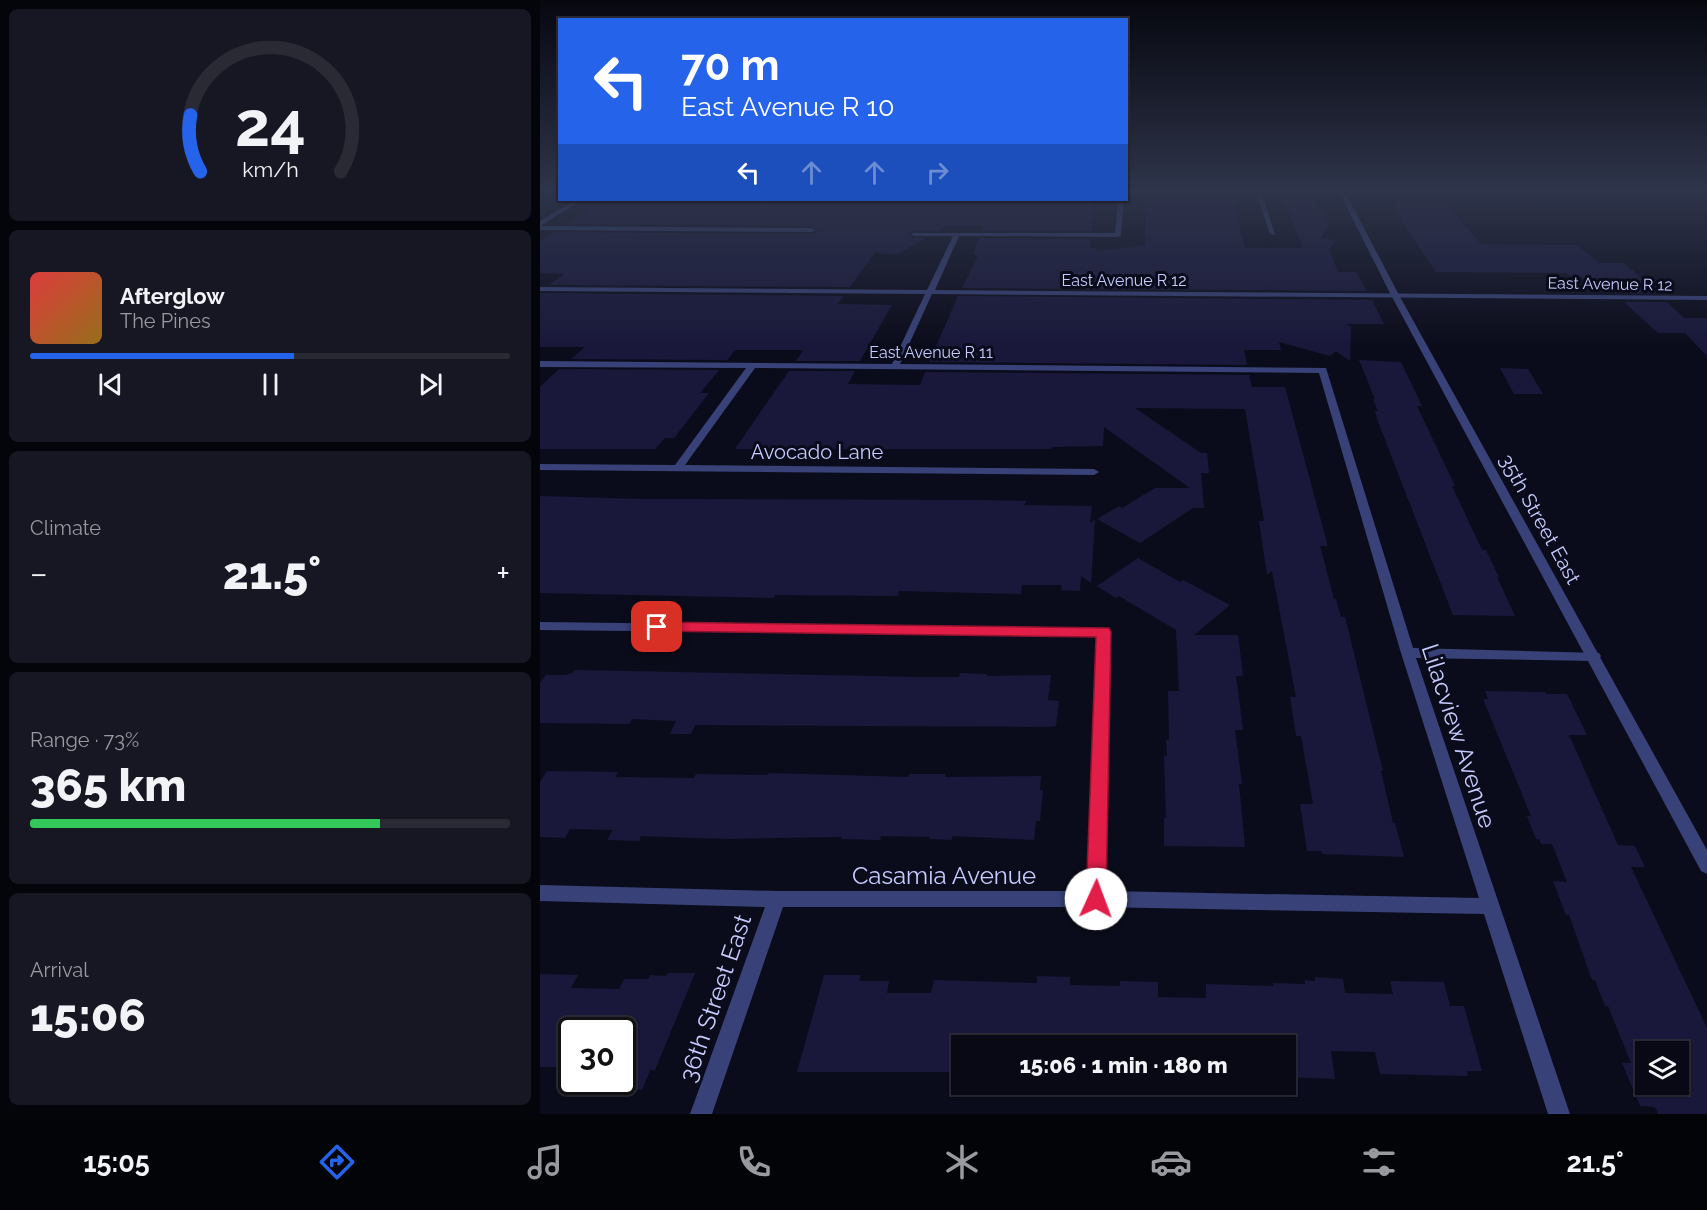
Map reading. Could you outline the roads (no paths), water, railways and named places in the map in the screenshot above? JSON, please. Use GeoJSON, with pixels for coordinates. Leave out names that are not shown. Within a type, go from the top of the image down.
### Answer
{"type":"FeatureCollection","features":[{"type":"Feature","properties":{"kind":"street"},"geometry":{"type":"LineString","coordinates":[[896,366],[954,242]]}},
{"type":"Feature","properties":{"kind":"street","name":"35th Street East"},"geometry":{"type":"LineString","coordinates":[[1368,242],[1707,866]]}},
{"type":"Feature","properties":{"kind":"street","name":"East Avenue R 12"},"geometry":{"type":"LineString","coordinates":[[540,289],[1707,298]]}},
{"type":"Feature","properties":{"kind":"street","name":"East Avenue R 11"},"geometry":{"type":"LineString","coordinates":[[540,364],[1323,370]]}},
{"type":"Feature","properties":{"kind":"street"},"geometry":{"type":"LineString","coordinates":[[677,469],[753,365]]}},
{"type":"Feature","properties":{"kind":"street","name":"Lilacview Avenue"},"geometry":{"type":"LineString","coordinates":[[1323,370],[1408,653],[1559,1114]]}},
{"type":"Feature","properties":{"kind":"street","name":"Avocado Lane"},"geometry":{"type":"LineString","coordinates":[[540,467],[1094,472]]}},
{"type":"Feature","properties":{"kind":"street"},"geometry":{"type":"LineString","coordinates":[[540,626],[1104,632],[1096,899]]}},
{"type":"Feature","properties":{"kind":"street"},"geometry":{"type":"LineString","coordinates":[[1408,653],[1594,656]]}},
{"type":"Feature","properties":{"kind":"street","name":"Casamia Avenue"},"geometry":{"type":"LineString","coordinates":[[540,893],[777,899],[1096,899],[1491,906]]}},
{"type":"Feature","properties":{"kind":"street","name":"36th Street East"},"geometry":{"type":"LineString","coordinates":[[701,1114],[777,899]]}}]}
